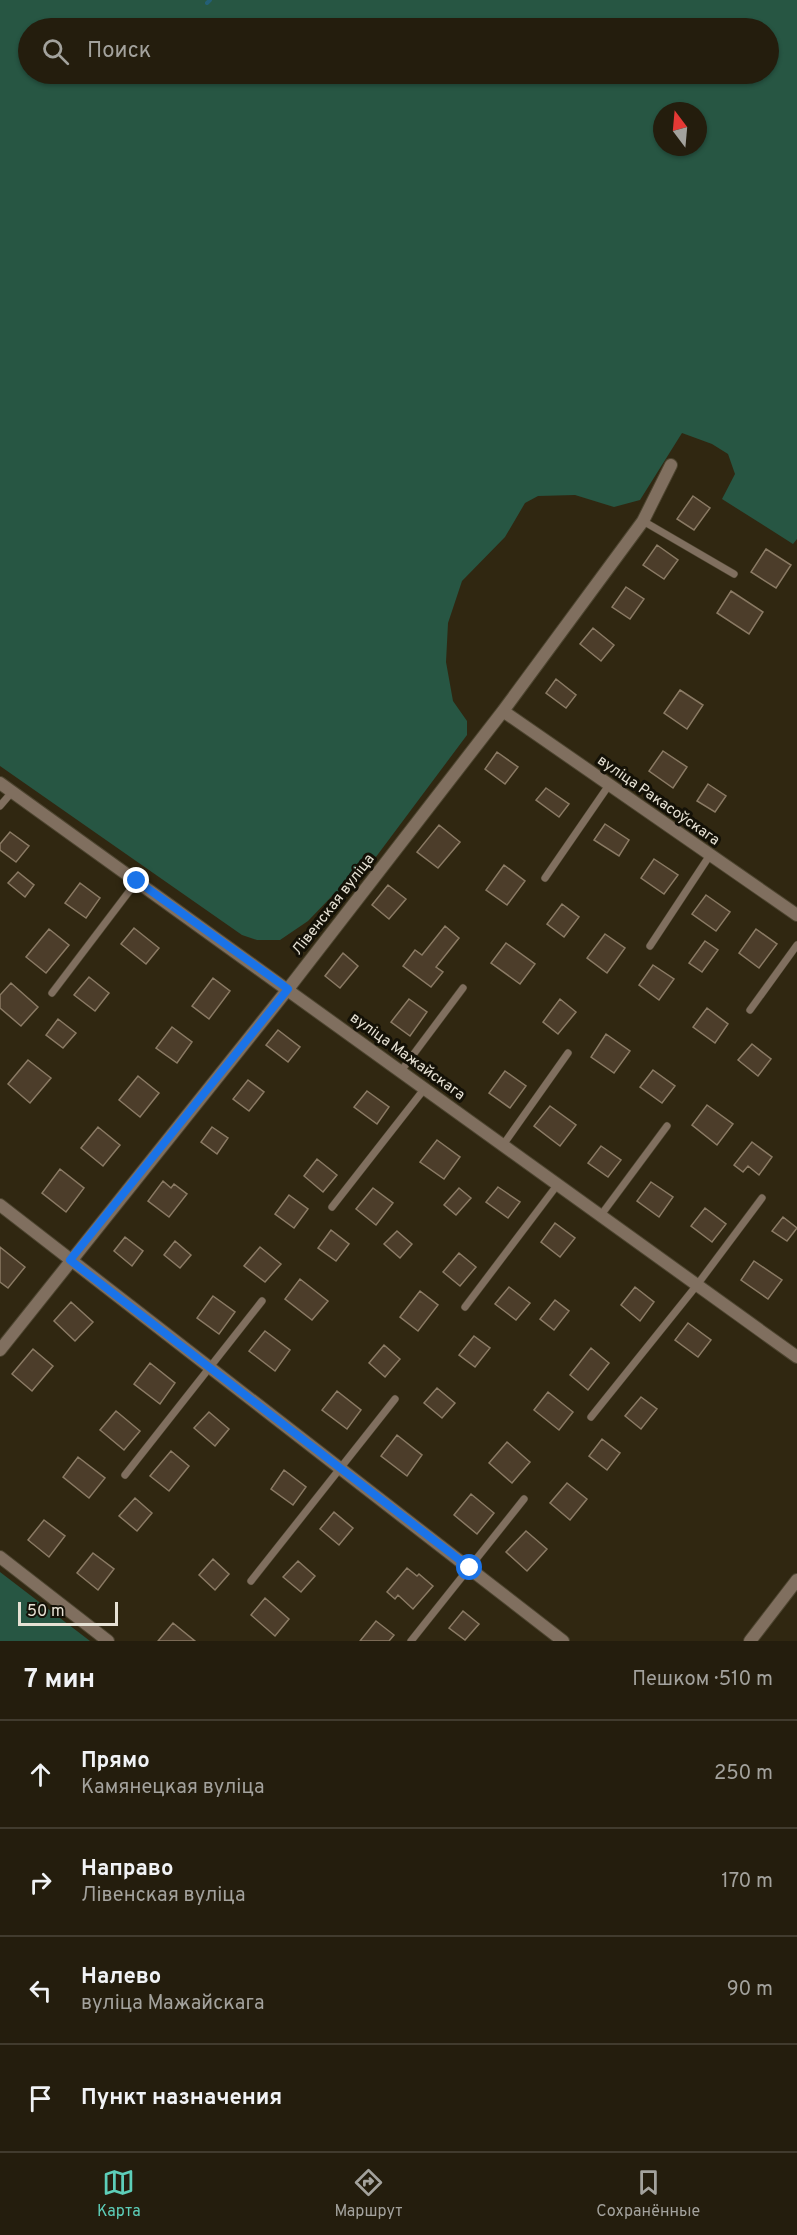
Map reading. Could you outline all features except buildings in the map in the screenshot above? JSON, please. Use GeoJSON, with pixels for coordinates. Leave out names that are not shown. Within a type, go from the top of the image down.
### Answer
{"type":"FeatureCollection","features":[{"type":"Feature","properties":{"kind":"street","name":"Лівенская вуліца"},"geometry":{"type":"LineString","coordinates":[[0,1350],[288,989],[503,711],[644,521],[671,465]]}},
{"type":"Feature","properties":{"kind":"street","name":"вуліца Ракасоўскага"},"geometry":{"type":"LineString","coordinates":[[503,711],[797,915]]}},
{"type":"Feature","properties":{"kind":"street","name":"вуліца Мажайскага"},"geometry":{"type":"LineString","coordinates":[[0,783],[797,1357]]}},
{"type":"Feature","properties":{"kind":"street"},"geometry":{"type":"LineString","coordinates":[[0,1205],[564,1641]]}},
{"type":"Feature","properties":{"kind":"street"},"geometry":{"type":"LineString","coordinates":[[0,1557],[108,1641]]}},
{"type":"Feature","properties":{"kind":"street"},"geometry":{"type":"LineString","coordinates":[[750,1641],[797,1580]]}},
{"type":"Feature","properties":{"kind":"lane"},"geometry":{"type":"LineString","coordinates":[[644,521],[734,574]]}},
{"type":"Feature","properties":{"kind":"lane"},"geometry":{"type":"LineString","coordinates":[[545,878],[609,785]]}},
{"type":"Feature","properties":{"kind":"lane"},"geometry":{"type":"LineString","coordinates":[[0,806],[12,792]]}},
{"type":"Feature","properties":{"kind":"lane"},"geometry":{"type":"LineString","coordinates":[[650,946],[710,855]]}},
{"type":"Feature","properties":{"kind":"lane"},"geometry":{"type":"LineString","coordinates":[[52,993],[137,881]]}},
{"type":"Feature","properties":{"kind":"lane"},"geometry":{"type":"LineString","coordinates":[[750,1010],[797,945]]}},
{"type":"Feature","properties":{"kind":"lane"},"geometry":{"type":"LineString","coordinates":[[401,1071],[463,988]]}},
{"type":"Feature","properties":{"kind":"lane"},"geometry":{"type":"LineString","coordinates":[[503,1145],[568,1053]]}},
{"type":"Feature","properties":{"kind":"lane"},"geometry":{"type":"LineString","coordinates":[[332,1207],[425,1088]]}},
{"type":"Feature","properties":{"kind":"lane"},"geometry":{"type":"LineString","coordinates":[[601,1215],[667,1126]]}},
{"type":"Feature","properties":{"kind":"lane"},"geometry":{"type":"LineString","coordinates":[[465,1307],[558,1184]]}},
{"type":"Feature","properties":{"kind":"lane"},"geometry":{"type":"LineString","coordinates":[[591,1417],[697,1285],[762,1198]]}},
{"type":"Feature","properties":{"kind":"lane"},"geometry":{"type":"LineString","coordinates":[[125,1475],[211,1369],[262,1301]]}},
{"type":"Feature","properties":{"kind":"lane"},"geometry":{"type":"LineString","coordinates":[[251,1581],[395,1399]]}},
{"type":"Feature","properties":{"kind":"lane"},"geometry":{"type":"LineString","coordinates":[[411,1641],[524,1499]]}},
{"type":"Feature","properties":{"kind":"green space"},"geometry":{"type":"Polygon","coordinates":[[[0,0],[797,0],[797,539],[793,544],[722,499],[735,474],[728,454],[712,444],[682,433],[640,500],[614,507],[575,495],[538,496],[525,503],[505,537],[462,581],[448,623],[446,662],[453,701],[467,721],[467,735],[355,885],[334,894],[308,921],[280,940],[257,940],[242,935],[0,766],[0,0]]]}},
{"type":"Feature","properties":{"kind":"green space"},"geometry":{"type":"Polygon","coordinates":[[[0,1572],[90,1641],[0,1641],[0,1572]]]}},
{"type":"Feature","properties":{"kind":"waterway"},"geometry":{"type":"LineString","coordinates":[[207,3],[210,0]]}},
{"type":"Feature","properties":{"kind":"route"},"geometry":{"type":"LineString","coordinates":[[137,881],[288,989],[70,1260],[470,1568]]}}]}
